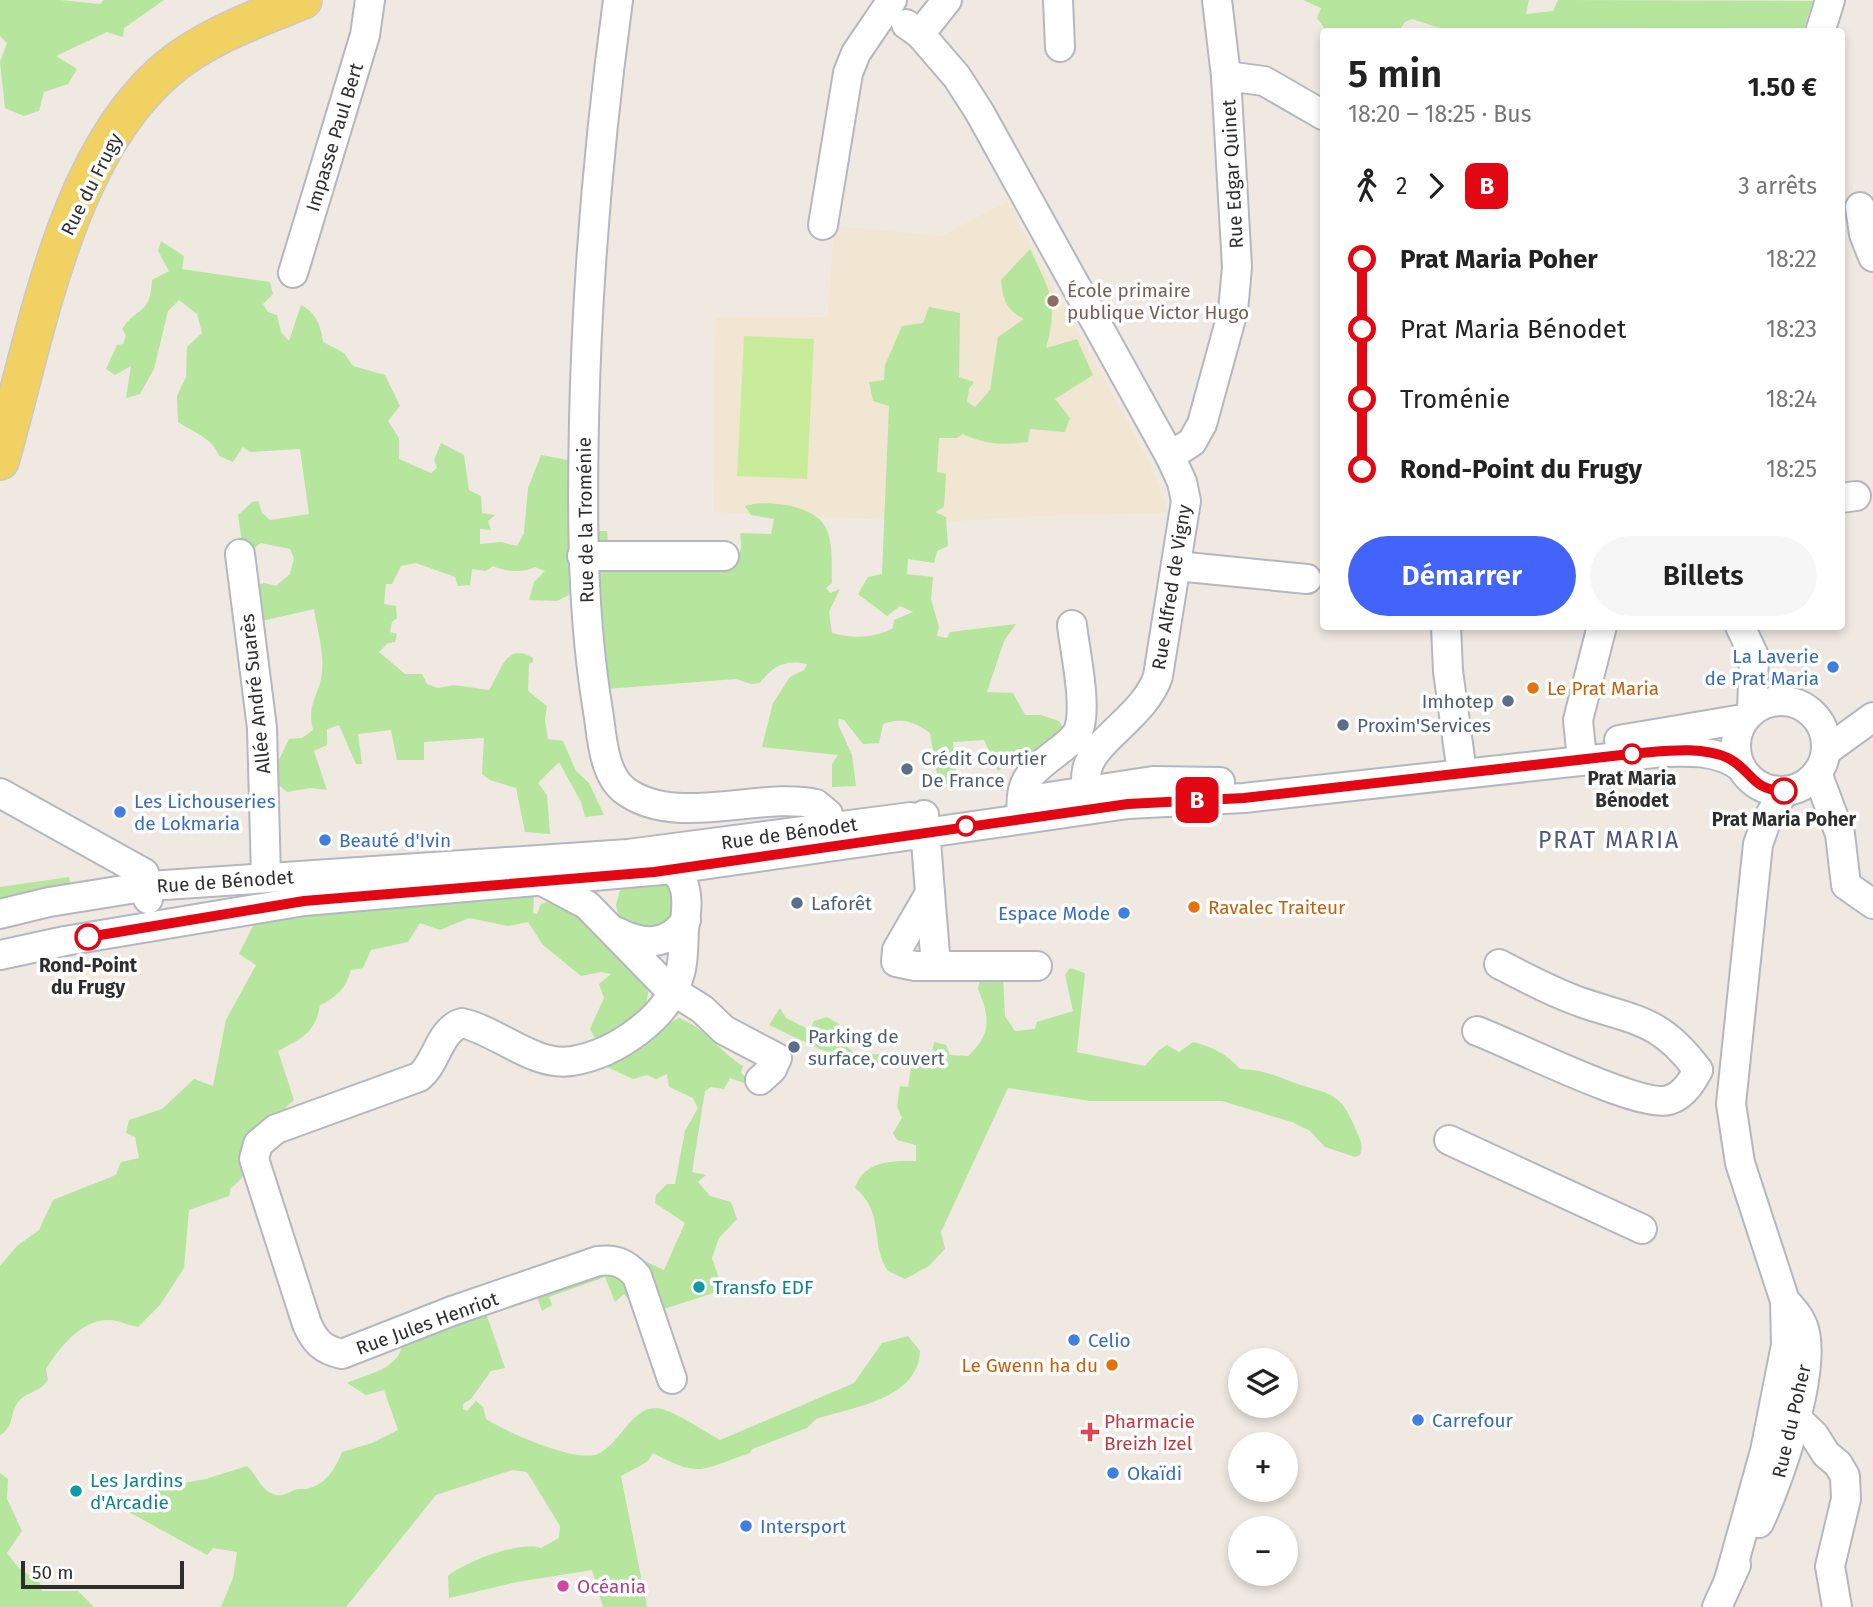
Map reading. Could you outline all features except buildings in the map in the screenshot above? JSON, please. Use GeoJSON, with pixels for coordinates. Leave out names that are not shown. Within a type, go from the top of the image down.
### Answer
{"type":"FeatureCollection","features":[{"type":"Feature","properties":{"kind":"main road","name":"Rue du Frugy"},"geometry":{"type":"LineString","coordinates":[[0,461],[66,229],[97,164],[125,117],[151,86],[182,58],[244,25],[303,0]]}},
{"type":"Feature","properties":{"kind":"street","name":"Impasse Paul Bert"},"geometry":{"type":"LineString","coordinates":[[293,273],[365,35],[370,0]]}},
{"type":"Feature","properties":{"kind":"street","name":"Rue de la Troménie"},"geometry":{"type":"LineString","coordinates":[[618,0],[598,165],[587,288],[582,556],[590,656],[604,744],[611,770],[621,787],[643,800],[682,806],[812,802],[825,810],[832,837]]}},
{"type":"Feature","properties":{"kind":"street"},"geometry":{"type":"LineString","coordinates":[[920,34],[947,0]]}},
{"type":"Feature","properties":{"kind":"street"},"geometry":{"type":"LineString","coordinates":[[1058,0],[1060,47]]}},
{"type":"Feature","properties":{"kind":"street","name":"Rue Edgar Quinet"},"geometry":{"type":"LineString","coordinates":[[1170,456],[1192,442],[1202,424],[1236,294],[1237,267],[1226,76],[1217,0]]}},
{"type":"Feature","properties":{"kind":"street"},"geometry":{"type":"LineString","coordinates":[[1821,28],[1830,0]]}},
{"type":"Feature","properties":{"kind":"street"},"geometry":{"type":"LineString","coordinates":[[823,225],[848,73],[884,3]]}},
{"type":"Feature","properties":{"kind":"street","name":"Rue Alfred de Vigny"},"geometry":{"type":"LineString","coordinates":[[884,3],[920,34],[969,94],[1182,482],[1186,501],[1154,687],[1139,710],[1090,761],[1088,800]]}},
{"type":"Feature","properties":{"kind":"street"},"geometry":{"type":"LineString","coordinates":[[1226,76],[1264,81],[1320,113]]}},
{"type":"Feature","properties":{"kind":"street"},"geometry":{"type":"LineString","coordinates":[[1858,208],[1867,245],[1873,257]]}},
{"type":"Feature","properties":{"kind":"street","name":"Allée André Suarès"},"geometry":{"type":"LineString","coordinates":[[240,554],[262,728],[266,877]]}},
{"type":"Feature","properties":{"kind":"street"},"geometry":{"type":"LineString","coordinates":[[582,556],[724,556]]}},
{"type":"Feature","properties":{"kind":"street"},"geometry":{"type":"LineString","coordinates":[[1176,566],[1307,579]]}},
{"type":"Feature","properties":{"kind":"street"},"geometry":{"type":"LineString","coordinates":[[1021,810],[1021,789],[1028,776],[1069,743],[1079,728],[1081,706],[1072,625]]}},
{"type":"Feature","properties":{"kind":"street"},"geometry":{"type":"LineString","coordinates":[[1446,630],[1448,671],[1462,768]]}},
{"type":"Feature","properties":{"kind":"street"},"geometry":{"type":"LineString","coordinates":[[1582,753],[1579,711],[1601,630]]}},
{"type":"Feature","properties":{"kind":"street"},"geometry":{"type":"LineString","coordinates":[[1742,630],[1754,656],[1790,701]]}},
{"type":"Feature","properties":{"kind":"street"},"geometry":{"type":"LineString","coordinates":[[1754,656],[1748,715],[1735,743],[1745,773],[1765,788],[1788,790],[1832,816]]}},
{"type":"Feature","properties":{"kind":"street"},"geometry":{"type":"LineString","coordinates":[[1748,715],[1770,701],[1790,701],[1805,707],[1817,718],[1825,735],[1822,762],[1832,816],[1841,839],[1846,885],[1873,904]]}},
{"type":"Feature","properties":{"kind":"street","name":"Rue de Bénodet"},"geometry":{"type":"LineString","coordinates":[[0,914],[110,892],[233,878],[630,860],[832,837],[1088,800],[1153,781],[1335,781],[1462,768],[1582,753],[1748,715]]}},
{"type":"Feature","properties":{"kind":"street"},"geometry":{"type":"LineString","coordinates":[[1817,718],[1873,715]]}},
{"type":"Feature","properties":{"kind":"street"},"geometry":{"type":"LineString","coordinates":[[1788,790],[1873,715]]}},
{"type":"Feature","properties":{"kind":"street","name":"Rue de Bénodet"},"geometry":{"type":"LineString","coordinates":[[1582,753],[1688,751],[1721,756],[1745,773]]}},
{"type":"Feature","properties":{"kind":"street","name":"Rue du Poher"},"geometry":{"type":"LineString","coordinates":[[1745,773],[1758,844]]}},
{"type":"Feature","properties":{"kind":"street","name":"Rue du Poher"},"geometry":{"type":"LineString","coordinates":[[1717,1607],[1770,1499],[1806,1340],[1798,1316],[1785,1301],[1736,1147],[1731,1104],[1758,844],[1766,822],[1788,790]]}},
{"type":"Feature","properties":{"kind":"street"},"geometry":{"type":"LineString","coordinates":[[0,793],[144,873],[149,886],[147,904],[132,929]]}},
{"type":"Feature","properties":{"kind":"street"},"geometry":{"type":"LineString","coordinates":[[912,825],[930,893],[936,966]]}},
{"type":"Feature","properties":{"kind":"street","name":"Rue de Bénodet"},"geometry":{"type":"LineString","coordinates":[[0,955],[132,929],[304,901],[541,881],[630,860],[674,869],[733,862],[832,837]]}},
{"type":"Feature","properties":{"kind":"street"},"geometry":{"type":"LineString","coordinates":[[103,851],[108,864],[110,892]]}},
{"type":"Feature","properties":{"kind":"street"},"geometry":{"type":"LineString","coordinates":[[673,991],[681,973],[687,910],[674,869],[630,860],[606,904],[614,931],[634,940],[651,943],[672,935],[687,910],[733,862]]}},
{"type":"Feature","properties":{"kind":"street"},"geometry":{"type":"LineString","coordinates":[[233,878],[237,912]]}},
{"type":"Feature","properties":{"kind":"street"},"geometry":{"type":"LineString","coordinates":[[541,881],[581,901],[673,991],[702,1010],[724,1030],[777,1058],[772,1069],[760,1080]]}},
{"type":"Feature","properties":{"kind":"street"},"geometry":{"type":"LineString","coordinates":[[930,893],[895,956],[899,965],[1037,966]]}},
{"type":"Feature","properties":{"kind":"street"},"geometry":{"type":"LineString","coordinates":[[1499,964],[1563,995],[1639,1018],[1663,1034],[1698,1070],[1735,1069]]}},
{"type":"Feature","properties":{"kind":"street","name":"Rue Jules Henriot"},"geometry":{"type":"LineString","coordinates":[[672,1379],[637,1276],[631,1269],[615,1261],[598,1261],[452,1311],[342,1354],[330,1352],[315,1341],[307,1324],[255,1167],[256,1148],[276,1129],[419,1077],[430,1067],[450,1030],[461,1023],[546,1059],[573,1061],[599,1053],[641,1027],[660,1012],[673,991]]}},
{"type":"Feature","properties":{"kind":"street"},"geometry":{"type":"LineString","coordinates":[[1477,1031],[1568,1072],[1653,1100],[1668,1101],[1676,1097],[1692,1082],[1698,1070]]}},
{"type":"Feature","properties":{"kind":"street"},"geometry":{"type":"LineString","coordinates":[[1449,1140],[1642,1229]]}},
{"type":"Feature","properties":{"kind":"street"},"geometry":{"type":"LineString","coordinates":[[1785,1430],[1805,1454],[1826,1454],[1838,1464],[1847,1486],[1830,1566],[1837,1607]]}},
{"type":"Feature","properties":{"kind":"shaded area"},"geometry":{"type":"Polygon","coordinates":[[[1007,202],[1150,463],[1169,513],[1058,515],[938,522],[714,512],[715,318],[828,317],[834,226],[941,236],[1007,202]]]}},
{"type":"Feature","properties":{"kind":"green space"},"geometry":{"type":"Polygon","coordinates":[[[0,0],[60,0],[100,4],[104,0],[164,0],[124,28],[123,37],[107,32],[56,56],[77,69],[68,84],[44,92],[39,111],[24,116],[5,108],[0,62],[7,43],[0,36],[0,0]]]}},
{"type":"Feature","properties":{"kind":"green space"},"geometry":{"type":"Polygon","coordinates":[[[1303,0],[1529,0],[1526,14],[1553,11],[1558,0],[1813,1],[1804,28],[1440,28],[1412,19],[1405,22],[1401,28],[1324,28],[1317,18],[1321,8],[1303,0]]]}},
{"type":"Feature","properties":{"kind":"green space"},"geometry":{"type":"Polygon","coordinates":[[[161,241],[184,256],[182,269],[270,282],[273,294],[263,304],[268,312],[277,315],[281,332],[289,341],[301,305],[317,320],[323,342],[344,353],[353,366],[385,375],[400,406],[388,421],[399,438],[399,459],[431,473],[437,468],[434,460],[441,443],[464,455],[469,490],[481,496],[482,513],[495,515],[488,521],[491,530],[480,529],[480,544],[501,542],[517,546],[524,533],[528,488],[541,455],[568,460],[569,595],[557,601],[529,600],[534,582],[545,571],[535,567],[520,571],[493,566],[486,571],[472,569],[470,585],[458,586],[455,577],[416,563],[401,566],[392,584],[386,584],[384,604],[396,606],[397,618],[392,622],[390,632],[397,634],[395,642],[388,643],[379,652],[405,674],[422,674],[427,684],[438,688],[454,685],[489,690],[510,656],[516,653],[533,658],[533,662],[529,664],[528,691],[547,706],[545,720],[548,739],[563,741],[576,771],[589,783],[604,815],[585,817],[581,802],[559,762],[538,783],[547,795],[550,834],[525,832],[516,788],[490,780],[482,774],[484,738],[424,742],[424,760],[397,760],[391,730],[358,734],[362,764],[356,764],[339,725],[327,729],[327,745],[314,751],[327,790],[310,788],[287,792],[279,785],[278,762],[289,739],[302,738],[313,730],[311,713],[321,680],[321,648],[314,609],[240,626],[234,618],[236,607],[249,587],[265,583],[276,586],[290,574],[294,558],[290,549],[261,543],[244,556],[238,515],[252,502],[258,501],[262,513],[270,520],[309,514],[300,449],[250,452],[243,447],[233,462],[219,456],[212,444],[178,422],[177,396],[186,377],[187,347],[202,333],[197,314],[179,300],[168,311],[154,369],[140,394],[126,398],[131,366],[115,375],[106,369],[117,345],[123,344],[126,335],[122,329],[146,305],[152,280],[169,271],[158,251],[161,241]]]}},
{"type":"Feature","properties":{"kind":"green space"},"geometry":{"type":"Polygon","coordinates":[[[1030,249],[1047,286],[1052,307],[1046,348],[1077,339],[1093,375],[1055,399],[1070,418],[1065,432],[1030,429],[1028,442],[1011,444],[987,442],[963,434],[956,438],[939,438],[937,472],[946,474],[944,507],[935,512],[946,517],[948,546],[937,551],[934,563],[908,559],[907,574],[933,577],[931,599],[939,627],[937,636],[947,638],[950,632],[1016,624],[1004,641],[987,692],[1013,693],[1025,715],[1041,715],[1059,721],[1066,732],[1034,756],[1025,753],[998,771],[984,740],[953,742],[957,780],[946,784],[943,775],[937,774],[930,733],[924,729],[914,723],[890,722],[883,724],[879,743],[863,744],[844,720],[839,719],[838,724],[852,755],[856,786],[832,787],[832,764],[838,755],[762,747],[773,703],[790,677],[804,670],[807,664],[792,662],[780,665],[769,672],[760,683],[751,684],[736,679],[606,689],[599,673],[595,531],[607,531],[608,541],[652,543],[730,561],[741,550],[740,533],[771,534],[774,519],[751,515],[745,506],[765,503],[790,506],[812,514],[820,520],[829,535],[832,583],[826,588],[830,593],[840,589],[829,612],[832,633],[855,637],[872,636],[893,628],[894,620],[913,612],[900,606],[887,616],[858,594],[868,577],[882,574],[889,406],[873,401],[869,382],[884,380],[885,365],[902,326],[923,323],[929,307],[960,313],[959,377],[974,382],[969,389],[967,402],[975,407],[990,390],[998,337],[1024,319],[1006,303],[1001,280],[1030,249]]]}},
{"type":"Feature","properties":{"kind":"green space"},"geometry":{"type":"Polygon","coordinates":[[[744,336],[814,339],[807,479],[737,476],[744,336]]]}},
{"type":"Feature","properties":{"kind":"green space"},"geometry":{"type":"Polygon","coordinates":[[[69,877],[70,883],[0,899],[0,887],[69,877]]]}},
{"type":"Feature","properties":{"kind":"green space"},"geometry":{"type":"Polygon","coordinates":[[[669,882],[675,899],[671,914],[666,920],[642,930],[619,919],[616,905],[621,886],[669,882]]]}},
{"type":"Feature","properties":{"kind":"green space"},"geometry":{"type":"Polygon","coordinates":[[[500,891],[534,896],[533,913],[537,914],[541,904],[547,902],[574,909],[650,983],[645,1009],[596,1040],[590,1029],[604,998],[599,984],[611,974],[601,972],[581,976],[543,945],[528,922],[508,926],[469,918],[440,930],[420,923],[408,942],[371,950],[363,968],[351,970],[340,992],[320,1005],[315,1022],[306,1034],[278,1051],[294,1100],[274,1122],[248,1170],[231,1188],[229,1196],[189,1210],[184,1268],[160,1305],[138,1327],[111,1320],[100,1321],[72,1336],[46,1369],[48,1380],[20,1400],[9,1425],[0,1435],[0,1266],[17,1246],[39,1230],[53,1200],[116,1175],[121,1162],[139,1158],[135,1137],[126,1133],[129,1120],[162,1109],[194,1079],[213,1086],[226,1020],[256,965],[239,954],[253,926],[273,915],[500,891]]]}},
{"type":"Feature","properties":{"kind":"green space"},"geometry":{"type":"Polygon","coordinates":[[[1070,968],[1085,973],[1077,1052],[1145,1066],[1167,1045],[1179,1052],[1193,1042],[1207,1046],[1225,1055],[1240,1069],[1255,1070],[1332,1095],[1344,1107],[1359,1136],[1362,1146],[1360,1155],[1355,1157],[1325,1147],[1310,1131],[1292,1122],[1222,1101],[1090,1101],[1008,1088],[941,1232],[945,1249],[929,1266],[905,1279],[888,1271],[879,1251],[874,1218],[864,1197],[855,1188],[859,1179],[872,1167],[889,1162],[916,1161],[916,1145],[897,1140],[893,1133],[902,1118],[897,1106],[900,1086],[908,1087],[911,1069],[839,1058],[769,1025],[780,1008],[786,1018],[810,1030],[814,1021],[827,1017],[839,1024],[842,1042],[855,1054],[932,1054],[934,1042],[946,1045],[950,1055],[968,1056],[985,1033],[985,1008],[978,989],[980,980],[1003,977],[1005,1016],[1015,1031],[1035,1029],[1037,1022],[1073,1011],[1065,975],[1070,968]]]}},
{"type":"Feature","properties":{"kind":"green space"},"geometry":{"type":"Polygon","coordinates":[[[679,1018],[705,1034],[743,1066],[741,1073],[747,1078],[744,1083],[730,1078],[724,1089],[711,1087],[705,1091],[692,1172],[706,1175],[698,1182],[710,1196],[731,1202],[737,1219],[719,1238],[712,1258],[723,1290],[645,1315],[636,1310],[624,1294],[615,1302],[605,1277],[549,1297],[552,1305],[542,1311],[536,1294],[597,1248],[608,1244],[664,1270],[685,1223],[655,1203],[656,1195],[667,1184],[675,1184],[685,1131],[698,1108],[693,1098],[669,1087],[667,1074],[656,1079],[647,1075],[633,1079],[596,1062],[679,1018]]]}},
{"type":"Feature","properties":{"kind":"green space"},"geometry":{"type":"Polygon","coordinates":[[[480,1310],[487,1316],[505,1368],[491,1371],[471,1399],[463,1404],[463,1409],[467,1411],[476,1401],[483,1407],[486,1419],[509,1431],[541,1445],[587,1456],[606,1449],[633,1419],[648,1409],[657,1408],[671,1412],[720,1440],[854,1383],[882,1343],[908,1336],[920,1351],[916,1367],[908,1381],[881,1399],[816,1419],[807,1428],[711,1467],[692,1469],[653,1453],[647,1462],[621,1476],[647,1607],[603,1607],[592,1570],[517,1582],[449,1598],[448,1576],[457,1570],[493,1554],[519,1547],[541,1548],[559,1538],[560,1526],[527,1472],[512,1470],[436,1495],[346,1607],[221,1607],[233,1578],[237,1552],[213,1548],[207,1555],[129,1512],[128,1507],[166,1486],[206,1479],[247,1466],[265,1489],[276,1495],[316,1486],[330,1474],[342,1452],[372,1443],[398,1430],[384,1390],[366,1395],[347,1383],[393,1362],[399,1355],[404,1334],[480,1310]]]}},
{"type":"Feature","properties":{"kind":"green space"},"geometry":{"type":"Polygon","coordinates":[[[0,1473],[8,1479],[7,1499],[22,1531],[7,1553],[18,1567],[40,1583],[42,1591],[78,1591],[94,1607],[0,1607],[0,1473]]]}},
{"type":"Feature","properties":{"kind":"bus line","name":"B"},"geometry":{"type":"LineString","coordinates":[[88,937],[304,901],[654,872],[1128,804],[1244,798],[1639,753],[1688,751],[1721,756],[1741,767],[1757,784],[1774,791],[1784,791]]}},
{"type":"Feature","properties":{"kind":"place","name":"École primaire publique Victor Hugo"},"geometry":{"type":"Point","coordinates":[1053,301]}},
{"type":"Feature","properties":{"kind":"place","name":"La Laverie de Prat Maria"},"geometry":{"type":"Point","coordinates":[1833,667]}},
{"type":"Feature","properties":{"kind":"place","name":"Le Prat Maria"},"geometry":{"type":"Point","coordinates":[1533,688]}},
{"type":"Feature","properties":{"kind":"place","name":"Imhotep"},"geometry":{"type":"Point","coordinates":[1508,701]}},
{"type":"Feature","properties":{"kind":"place","name":"Proxim'Services"},"geometry":{"type":"Point","coordinates":[1343,725]}},
{"type":"Feature","properties":{"kind":"place","name":"Prat Maria Bénodet"},"geometry":{"type":"Point","coordinates":[1632,754]}},
{"type":"Feature","properties":{"kind":"place","name":"Crédit Courtier De France"},"geometry":{"type":"Point","coordinates":[907,769]}},
{"type":"Feature","properties":{"kind":"place","name":"Prat Maria Poher"},"geometry":{"type":"Point","coordinates":[1784,791]}},
{"type":"Feature","properties":{"kind":"place","name":"Les Lichouseries de Lokmaria"},"geometry":{"type":"Point","coordinates":[120,812]}},
{"type":"Feature","properties":{"kind":"place","name":"Beauté d'Ivin"},"geometry":{"type":"Point","coordinates":[325,840]}},
{"type":"Feature","properties":{"kind":"place","name":"Laforêt"},"geometry":{"type":"Point","coordinates":[797,903]}},
{"type":"Feature","properties":{"kind":"place","name":"Ravalec Traiteur"},"geometry":{"type":"Point","coordinates":[1194,907]}},
{"type":"Feature","properties":{"kind":"place","name":"Espace Mode"},"geometry":{"type":"Point","coordinates":[1124,913]}},
{"type":"Feature","properties":{"kind":"place","name":"Rond-Point du Frugy"},"geometry":{"type":"Point","coordinates":[88,937]}},
{"type":"Feature","properties":{"kind":"place","name":"Parking de surface, couvert"},"geometry":{"type":"Point","coordinates":[794,1047]}},
{"type":"Feature","properties":{"kind":"place","name":"Transfo EDF"},"geometry":{"type":"Point","coordinates":[699,1287]}},
{"type":"Feature","properties":{"kind":"place","name":"Celio"},"geometry":{"type":"Point","coordinates":[1074,1340]}},
{"type":"Feature","properties":{"kind":"place","name":"Le Gwenn ha du"},"geometry":{"type":"Point","coordinates":[1112,1365]}},
{"type":"Feature","properties":{"kind":"place","name":"Carrefour"},"geometry":{"type":"Point","coordinates":[1418,1420]}},
{"type":"Feature","properties":{"kind":"place","name":"Pharmacie Breizh Izel"},"geometry":{"type":"Point","coordinates":[1090,1432]}},
{"type":"Feature","properties":{"kind":"place","name":"Okaïdi"},"geometry":{"type":"Point","coordinates":[1113,1473]}},
{"type":"Feature","properties":{"kind":"place","name":"Les Jardins d'Arcadie"},"geometry":{"type":"Point","coordinates":[76,1491]}},
{"type":"Feature","properties":{"kind":"place","name":"Intersport"},"geometry":{"type":"Point","coordinates":[746,1526]}},
{"type":"Feature","properties":{"kind":"place","name":"Océania"},"geometry":{"type":"Point","coordinates":[563,1586]}},
{"type":"Feature","properties":{"kind":"district","name":"PRAT MARIA"},"geometry":{"type":"Point","coordinates":[1609,840]}}]}
